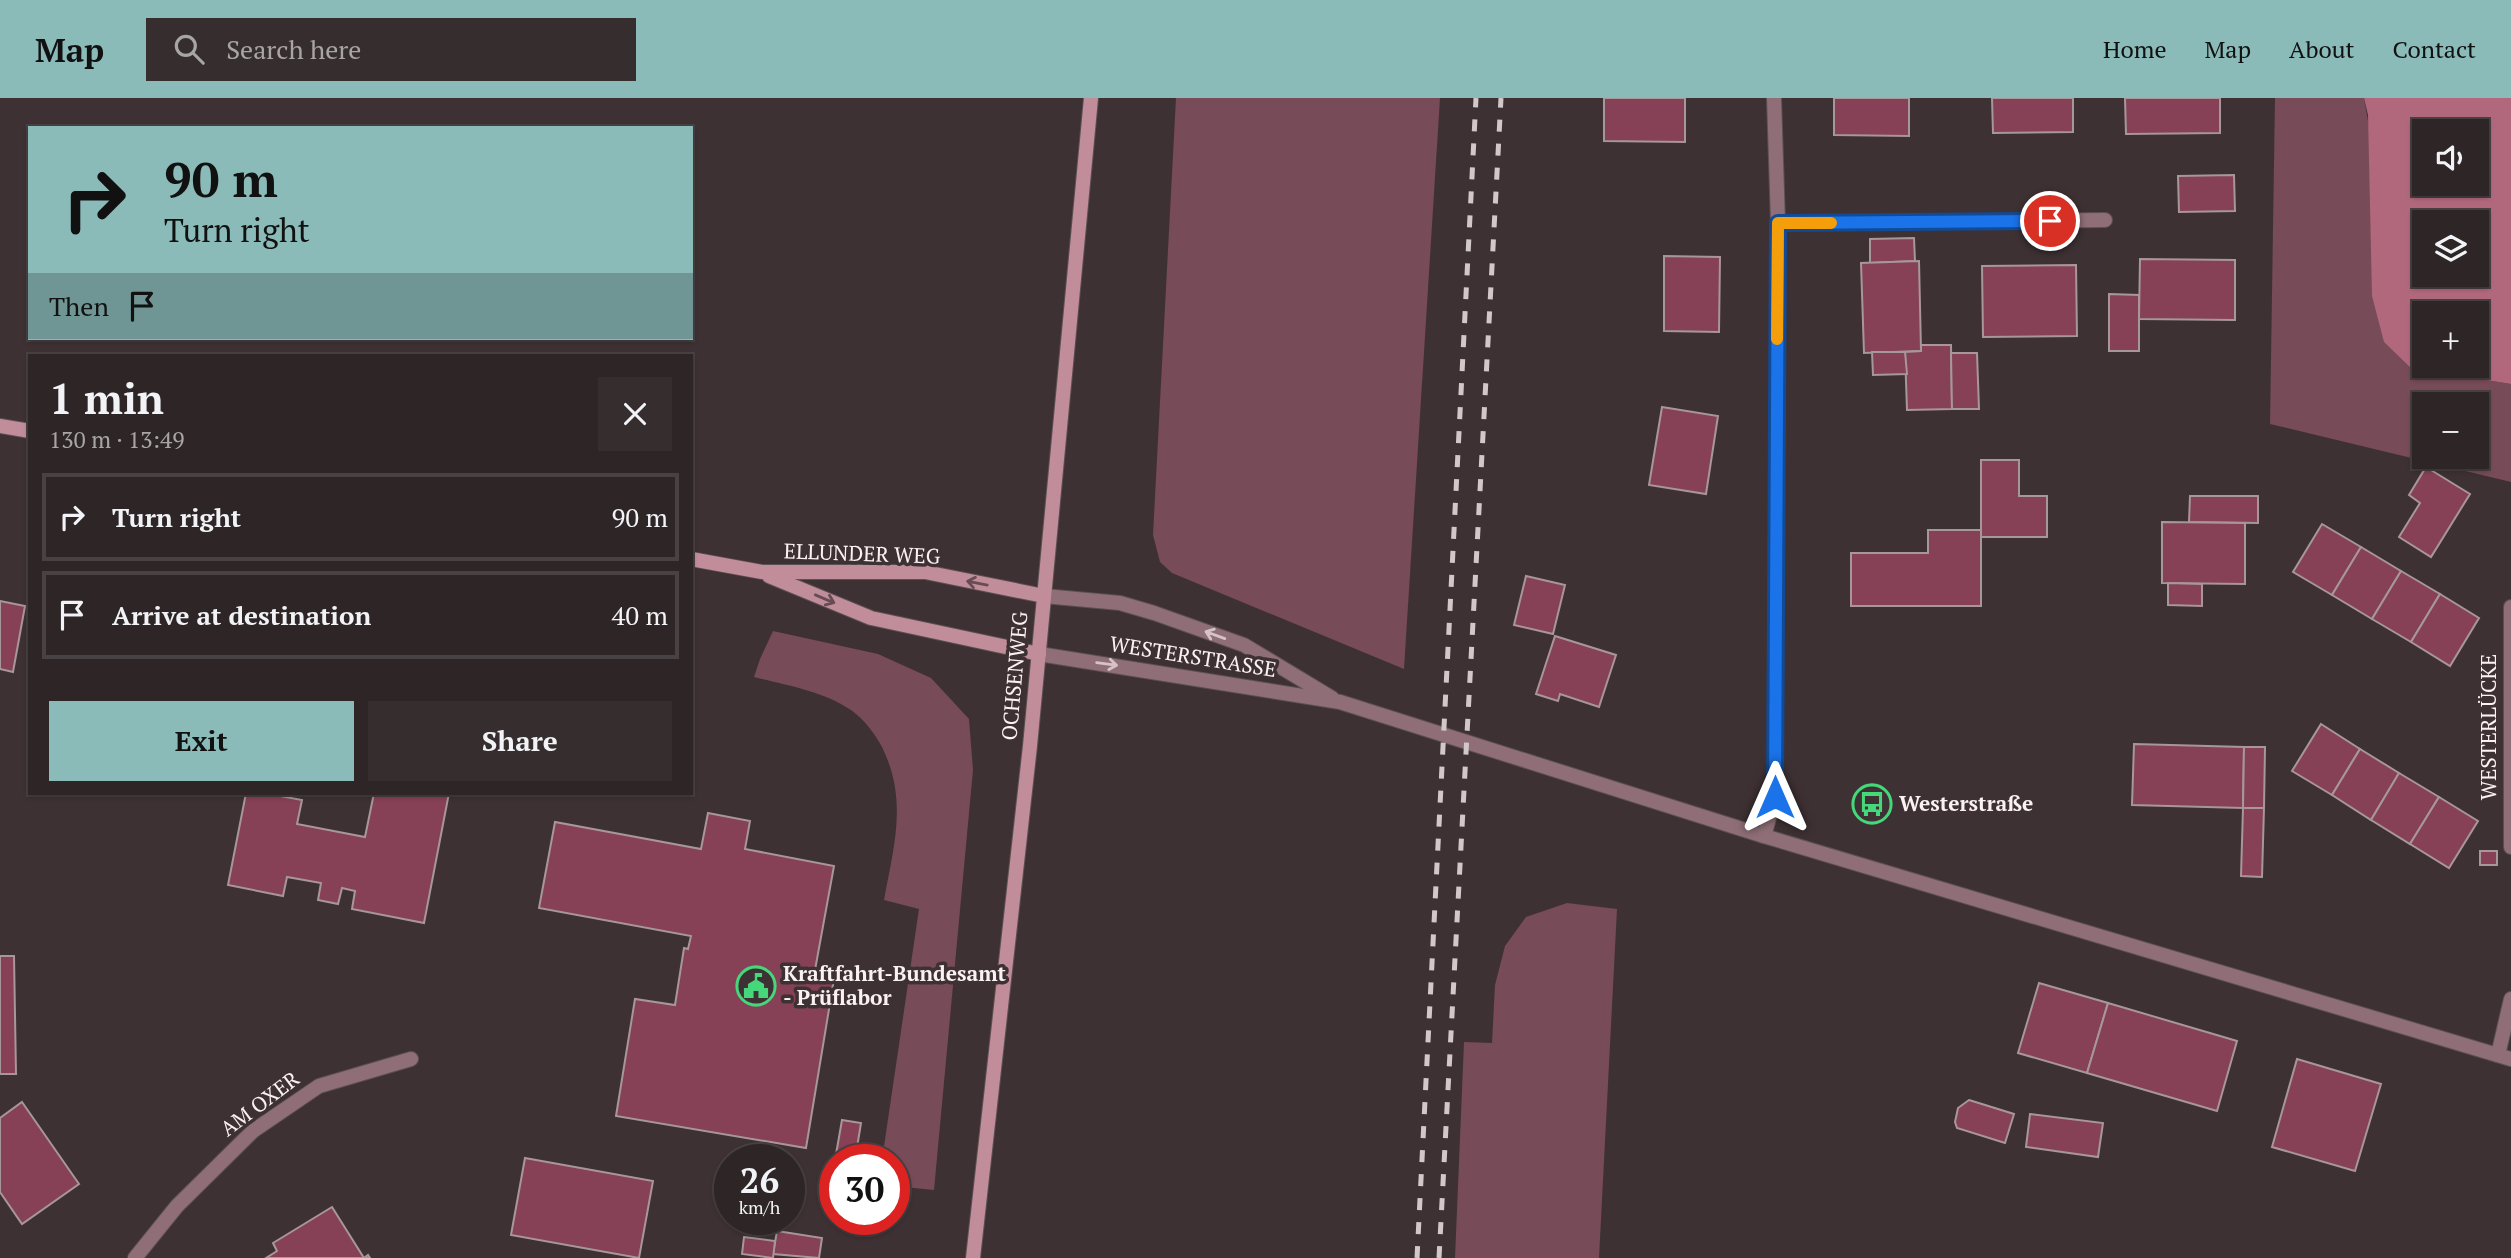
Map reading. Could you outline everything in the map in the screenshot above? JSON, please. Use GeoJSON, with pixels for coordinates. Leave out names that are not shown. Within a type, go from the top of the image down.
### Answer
{"type":"FeatureCollection","features":[{"type":"Feature","properties":{"kind":"main road","name":"OCHSENWEG"},"geometry":{"type":"LineString","coordinates":[[973,1258],[1039,654],[1091,98]]}},
{"type":"Feature","properties":{"kind":"main road"},"geometry":{"type":"LineString","coordinates":[[0,426],[28,431]]}},
{"type":"Feature","properties":{"kind":"main road","name":"ELLUNDER WEG"},"geometry":{"type":"LineString","coordinates":[[693,559],[762,572],[925,572],[1044,596]]}},
{"type":"Feature","properties":{"kind":"main road","name":"ELLUNDER WEG"},"geometry":{"type":"LineString","coordinates":[[762,572],[871,618],[1039,654]]}},
{"type":"Feature","properties":{"kind":"street"},"geometry":{"type":"LineString","coordinates":[[1765,836],[1775,797],[1778,223],[1774,98]]}},
{"type":"Feature","properties":{"kind":"street"},"geometry":{"type":"LineString","coordinates":[[1778,223],[2105,220]]}},
{"type":"Feature","properties":{"kind":"street","name":"WESTERSTRASSE"},"geometry":{"type":"LineString","coordinates":[[1044,596],[1120,603],[1244,645],[1340,702]]}},
{"type":"Feature","properties":{"kind":"street","name":"WESTERLÜCKE"},"geometry":{"type":"LineString","coordinates":[[2511,607],[2511,847]]}},
{"type":"Feature","properties":{"kind":"street","name":"WESTERSTRASSE"},"geometry":{"type":"LineString","coordinates":[[1039,654],[1340,702],[1765,836],[2505,1057]]}},
{"type":"Feature","properties":{"kind":"street"},"geometry":{"type":"LineString","coordinates":[[2505,1057],[2511,999]]}},
{"type":"Feature","properties":{"kind":"street","name":"AM OXER"},"geometry":{"type":"LineString","coordinates":[[135,1258],[177,1206],[253,1131],[319,1086],[411,1059]]}},
{"type":"Feature","properties":{"kind":"shaded area"},"geometry":{"type":"Polygon","coordinates":[[[1176,98],[1440,98],[1404,669],[1172,573],[1160,562],[1153,535],[1176,98]]]}},
{"type":"Feature","properties":{"kind":"shaded area"},"geometry":{"type":"Polygon","coordinates":[[[2275,98],[2364,98],[2412,378],[2474,378],[2511,384],[2511,482],[2457,469],[2489,469],[2489,392],[2412,392],[2412,458],[2270,424],[2275,98]]]}},
{"type":"Feature","properties":{"kind":"shaded area"},"geometry":{"type":"Polygon","coordinates":[[[2364,98],[2511,98],[2511,384],[2474,378],[2489,378],[2489,301],[2412,301],[2412,368],[2384,342],[2372,296],[2368,115],[2364,98]]]}},
{"type":"Feature","properties":{"kind":"shaded area"},"geometry":{"type":"Polygon","coordinates":[[[773,631],[878,654],[931,678],[969,719],[973,770],[934,1190],[910,1188],[910,1144],[884,1144],[919,909],[884,900],[895,841],[897,804],[890,767],[876,737],[865,722],[851,710],[816,693],[754,677],[773,631]]]}},
{"type":"Feature","properties":{"kind":"shaded area"},"geometry":{"type":"Polygon","coordinates":[[[1567,903],[1617,909],[1599,1258],[1455,1258],[1464,1042],[1492,1043],[1495,985],[1505,946],[1526,917],[1567,903]]]}},
{"type":"Feature","properties":{"kind":"building"},"geometry":{"type":"Polygon","coordinates":[[[1604,98],[1685,98],[1685,142],[1604,141],[1604,98]]]}},
{"type":"Feature","properties":{"kind":"building"},"geometry":{"type":"Polygon","coordinates":[[[1834,98],[1909,98],[1909,136],[1834,135],[1834,98]]]}},
{"type":"Feature","properties":{"kind":"building"},"geometry":{"type":"Polygon","coordinates":[[[1992,98],[2073,98],[2073,132],[1993,133],[1992,98]]]}},
{"type":"Feature","properties":{"kind":"building"},"geometry":{"type":"Polygon","coordinates":[[[2125,98],[2220,98],[2220,133],[2126,134],[2125,98]]]}},
{"type":"Feature","properties":{"kind":"building"},"geometry":{"type":"Polygon","coordinates":[[[2234,175],[2235,211],[2179,212],[2178,176],[2234,175]]]}},
{"type":"Feature","properties":{"kind":"building"},"geometry":{"type":"Polygon","coordinates":[[[1914,238],[1915,261],[1870,263],[1870,239],[1914,238]]]}},
{"type":"Feature","properties":{"kind":"building"},"geometry":{"type":"Polygon","coordinates":[[[1664,256],[1720,257],[1719,332],[1664,331],[1664,256]]]}},
{"type":"Feature","properties":{"kind":"building"},"geometry":{"type":"Polygon","coordinates":[[[2140,259],[2235,260],[2235,320],[2139,319],[2140,259]]]}},
{"type":"Feature","properties":{"kind":"building"},"geometry":{"type":"Polygon","coordinates":[[[1919,261],[1921,351],[1864,353],[1861,263],[1919,261]]]}},
{"type":"Feature","properties":{"kind":"building"},"geometry":{"type":"Polygon","coordinates":[[[2076,265],[2077,336],[1983,337],[1982,266],[2076,265]]]}},
{"type":"Feature","properties":{"kind":"building"},"geometry":{"type":"Polygon","coordinates":[[[2109,294],[2139,295],[2139,351],[2109,351],[2109,294]]]}},
{"type":"Feature","properties":{"kind":"building"},"geometry":{"type":"Polygon","coordinates":[[[1921,345],[1951,345],[1952,409],[1907,410],[1905,352],[1921,351],[1921,345]]]}},
{"type":"Feature","properties":{"kind":"building"},"geometry":{"type":"Polygon","coordinates":[[[1872,352],[1905,352],[1907,374],[1873,375],[1872,352]]]}},
{"type":"Feature","properties":{"kind":"building"},"geometry":{"type":"Polygon","coordinates":[[[1951,353],[1977,353],[1979,409],[1952,409],[1951,353]]]}},
{"type":"Feature","properties":{"kind":"building"},"geometry":{"type":"Polygon","coordinates":[[[1662,407],[1718,416],[1706,494],[1649,485],[1662,407]]]}},
{"type":"Feature","properties":{"kind":"building"},"geometry":{"type":"Polygon","coordinates":[[[1981,460],[2019,460],[2019,496],[2047,496],[2047,537],[1981,537],[1981,460]]]}},
{"type":"Feature","properties":{"kind":"building"},"geometry":{"type":"Polygon","coordinates":[[[2425,469],[2429,469],[2470,494],[2431,557],[2399,537],[2420,503],[2409,495],[2425,469]]]}},
{"type":"Feature","properties":{"kind":"building"},"geometry":{"type":"Polygon","coordinates":[[[2190,496],[2258,496],[2258,523],[2189,522],[2190,496]]]}},
{"type":"Feature","properties":{"kind":"building"},"geometry":{"type":"Polygon","coordinates":[[[2162,522],[2245,523],[2245,584],[2162,583],[2162,522]]]}},
{"type":"Feature","properties":{"kind":"building"},"geometry":{"type":"Polygon","coordinates":[[[2322,524],[2361,547],[2332,595],[2293,572],[2322,524]]]}},
{"type":"Feature","properties":{"kind":"building"},"geometry":{"type":"Polygon","coordinates":[[[1928,530],[1981,530],[1981,606],[1851,606],[1851,553],[1928,553],[1928,530]]]}},
{"type":"Feature","properties":{"kind":"building"},"geometry":{"type":"Polygon","coordinates":[[[2361,547],[2401,571],[2372,619],[2332,595],[2361,547]]]}},
{"type":"Feature","properties":{"kind":"building"},"geometry":{"type":"Polygon","coordinates":[[[2401,571],[2440,594],[2411,642],[2372,619],[2401,571]]]}},
{"type":"Feature","properties":{"kind":"building"},"geometry":{"type":"Polygon","coordinates":[[[1526,576],[1565,585],[1553,634],[1514,625],[1526,576]]]}},
{"type":"Feature","properties":{"kind":"building"},"geometry":{"type":"Polygon","coordinates":[[[2168,583],[2202,584],[2202,606],[2168,605],[2168,583]]]}},
{"type":"Feature","properties":{"kind":"building"},"geometry":{"type":"Polygon","coordinates":[[[2440,594],[2479,618],[2450,666],[2411,642],[2440,594]]]}},
{"type":"Feature","properties":{"kind":"building"},"geometry":{"type":"Polygon","coordinates":[[[0,601],[25,606],[13,672],[0,669],[0,601]]]}},
{"type":"Feature","properties":{"kind":"building"},"geometry":{"type":"Polygon","coordinates":[[[1555,636],[1616,655],[1599,707],[1560,694],[1558,701],[1536,694],[1555,636]]]}},
{"type":"Feature","properties":{"kind":"building"},"geometry":{"type":"Polygon","coordinates":[[[2321,724],[2360,749],[2332,795],[2292,771],[2321,724]]]}},
{"type":"Feature","properties":{"kind":"building"},"geometry":{"type":"Polygon","coordinates":[[[2134,744],[2244,747],[2243,808],[2132,805],[2134,744]]]}},
{"type":"Feature","properties":{"kind":"building"},"geometry":{"type":"Polygon","coordinates":[[[2244,747],[2265,747],[2264,808],[2243,808],[2244,747]]]}},
{"type":"Feature","properties":{"kind":"building"},"geometry":{"type":"Polygon","coordinates":[[[2360,749],[2399,773],[2371,820],[2332,795],[2360,749]]]}},
{"type":"Feature","properties":{"kind":"building"},"geometry":{"type":"Polygon","coordinates":[[[2399,773],[2439,797],[2410,844],[2371,820],[2399,773]]]}},
{"type":"Feature","properties":{"kind":"building"},"geometry":{"type":"Polygon","coordinates":[[[246,795],[275,795],[302,800],[297,824],[365,837],[374,795],[449,795],[424,923],[352,909],[355,891],[342,888],[338,904],[318,900],[321,883],[287,877],[283,896],[228,885],[246,795]]]}},
{"type":"Feature","properties":{"kind":"building"},"geometry":{"type":"Polygon","coordinates":[[[2439,797],[2478,821],[2449,868],[2410,844],[2439,797]]]}},
{"type":"Feature","properties":{"kind":"building"},"geometry":{"type":"Polygon","coordinates":[[[2243,808],[2264,808],[2262,877],[2241,876],[2243,808]]]}},
{"type":"Feature","properties":{"kind":"building","name":"Kraftfahrt-Bundesamt - Prüflabor"},"geometry":{"type":"Polygon","coordinates":[[[708,813],[750,821],[745,849],[834,866],[815,970],[835,973],[806,1148],[805,1144],[782,1144],[616,1116],[635,999],[675,1005],[684,948],[688,949],[691,936],[539,908],[555,822],[701,849],[708,813]]]}},
{"type":"Feature","properties":{"kind":"building"},"geometry":{"type":"Polygon","coordinates":[[[2480,851],[2497,851],[2497,865],[2480,865],[2480,851]]]}},
{"type":"Feature","properties":{"kind":"building"},"geometry":{"type":"Polygon","coordinates":[[[0,956],[14,956],[16,1074],[0,1074],[0,956]]]}},
{"type":"Feature","properties":{"kind":"building"},"geometry":{"type":"Polygon","coordinates":[[[2039,983],[2108,1003],[2087,1073],[2018,1053],[2039,983]]]}},
{"type":"Feature","properties":{"kind":"building"},"geometry":{"type":"Polygon","coordinates":[[[2108,1003],[2237,1041],[2217,1111],[2087,1073],[2108,1003]]]}},
{"type":"Feature","properties":{"kind":"building"},"geometry":{"type":"Polygon","coordinates":[[[2297,1059],[2381,1084],[2355,1171],[2272,1147],[2297,1059]]]}},
{"type":"Feature","properties":{"kind":"building"},"geometry":{"type":"Polygon","coordinates":[[[1969,1100],[2014,1114],[2005,1143],[1957,1128],[1955,1122],[1958,1108],[1969,1100]]]}},
{"type":"Feature","properties":{"kind":"building"},"geometry":{"type":"Polygon","coordinates":[[[22,1102],[79,1184],[22,1224],[0,1192],[0,1118],[22,1102]]]}},
{"type":"Feature","properties":{"kind":"building"},"geometry":{"type":"Polygon","coordinates":[[[2030,1114],[2103,1123],[2098,1157],[2026,1147],[2030,1114]]]}},
{"type":"Feature","properties":{"kind":"building"},"geometry":{"type":"Polygon","coordinates":[[[842,1120],[861,1123],[858,1144],[838,1144],[842,1120]]]}},
{"type":"Feature","properties":{"kind":"building"},"geometry":{"type":"Polygon","coordinates":[[[525,1158],[653,1181],[639,1258],[511,1235],[525,1158]]]}},
{"type":"Feature","properties":{"kind":"building"},"geometry":{"type":"Polygon","coordinates":[[[332,1207],[364,1258],[266,1258],[277,1251],[273,1243],[332,1207]]]}},
{"type":"Feature","properties":{"kind":"building"},"geometry":{"type":"Polygon","coordinates":[[[776,1235],[822,1238],[819,1258],[773,1254],[776,1235]]]}},
{"type":"Feature","properties":{"kind":"building"},"geometry":{"type":"Polygon","coordinates":[[[744,1237],[775,1241],[773,1258],[742,1254],[744,1237]]]}},
{"type":"Feature","properties":{"kind":"railway"},"geometry":{"type":"LineString","coordinates":[[1417,1258],[1476,98]]}},
{"type":"Feature","properties":{"kind":"railway"},"geometry":{"type":"LineString","coordinates":[[1439,1258],[1501,98]]}},
{"type":"Feature","properties":{"kind":"slow traffic"},"geometry":{"type":"LineString","coordinates":[[1777,339],[1778,223],[1831,223]]}},
{"type":"Feature","properties":{"kind":"place","name":"Westerstraße"},"geometry":{"type":"Point","coordinates":[1872,804]}},
{"type":"Feature","properties":{"kind":"place","name":"Kraftfahrt-Bundesamt - Prüflabor"},"geometry":{"type":"Point","coordinates":[756,986]}},
{"type":"Feature","properties":{"kind":"route"},"geometry":{"type":"LineString","coordinates":[[1775,797],[1778,223],[2050,221]]}}]}
